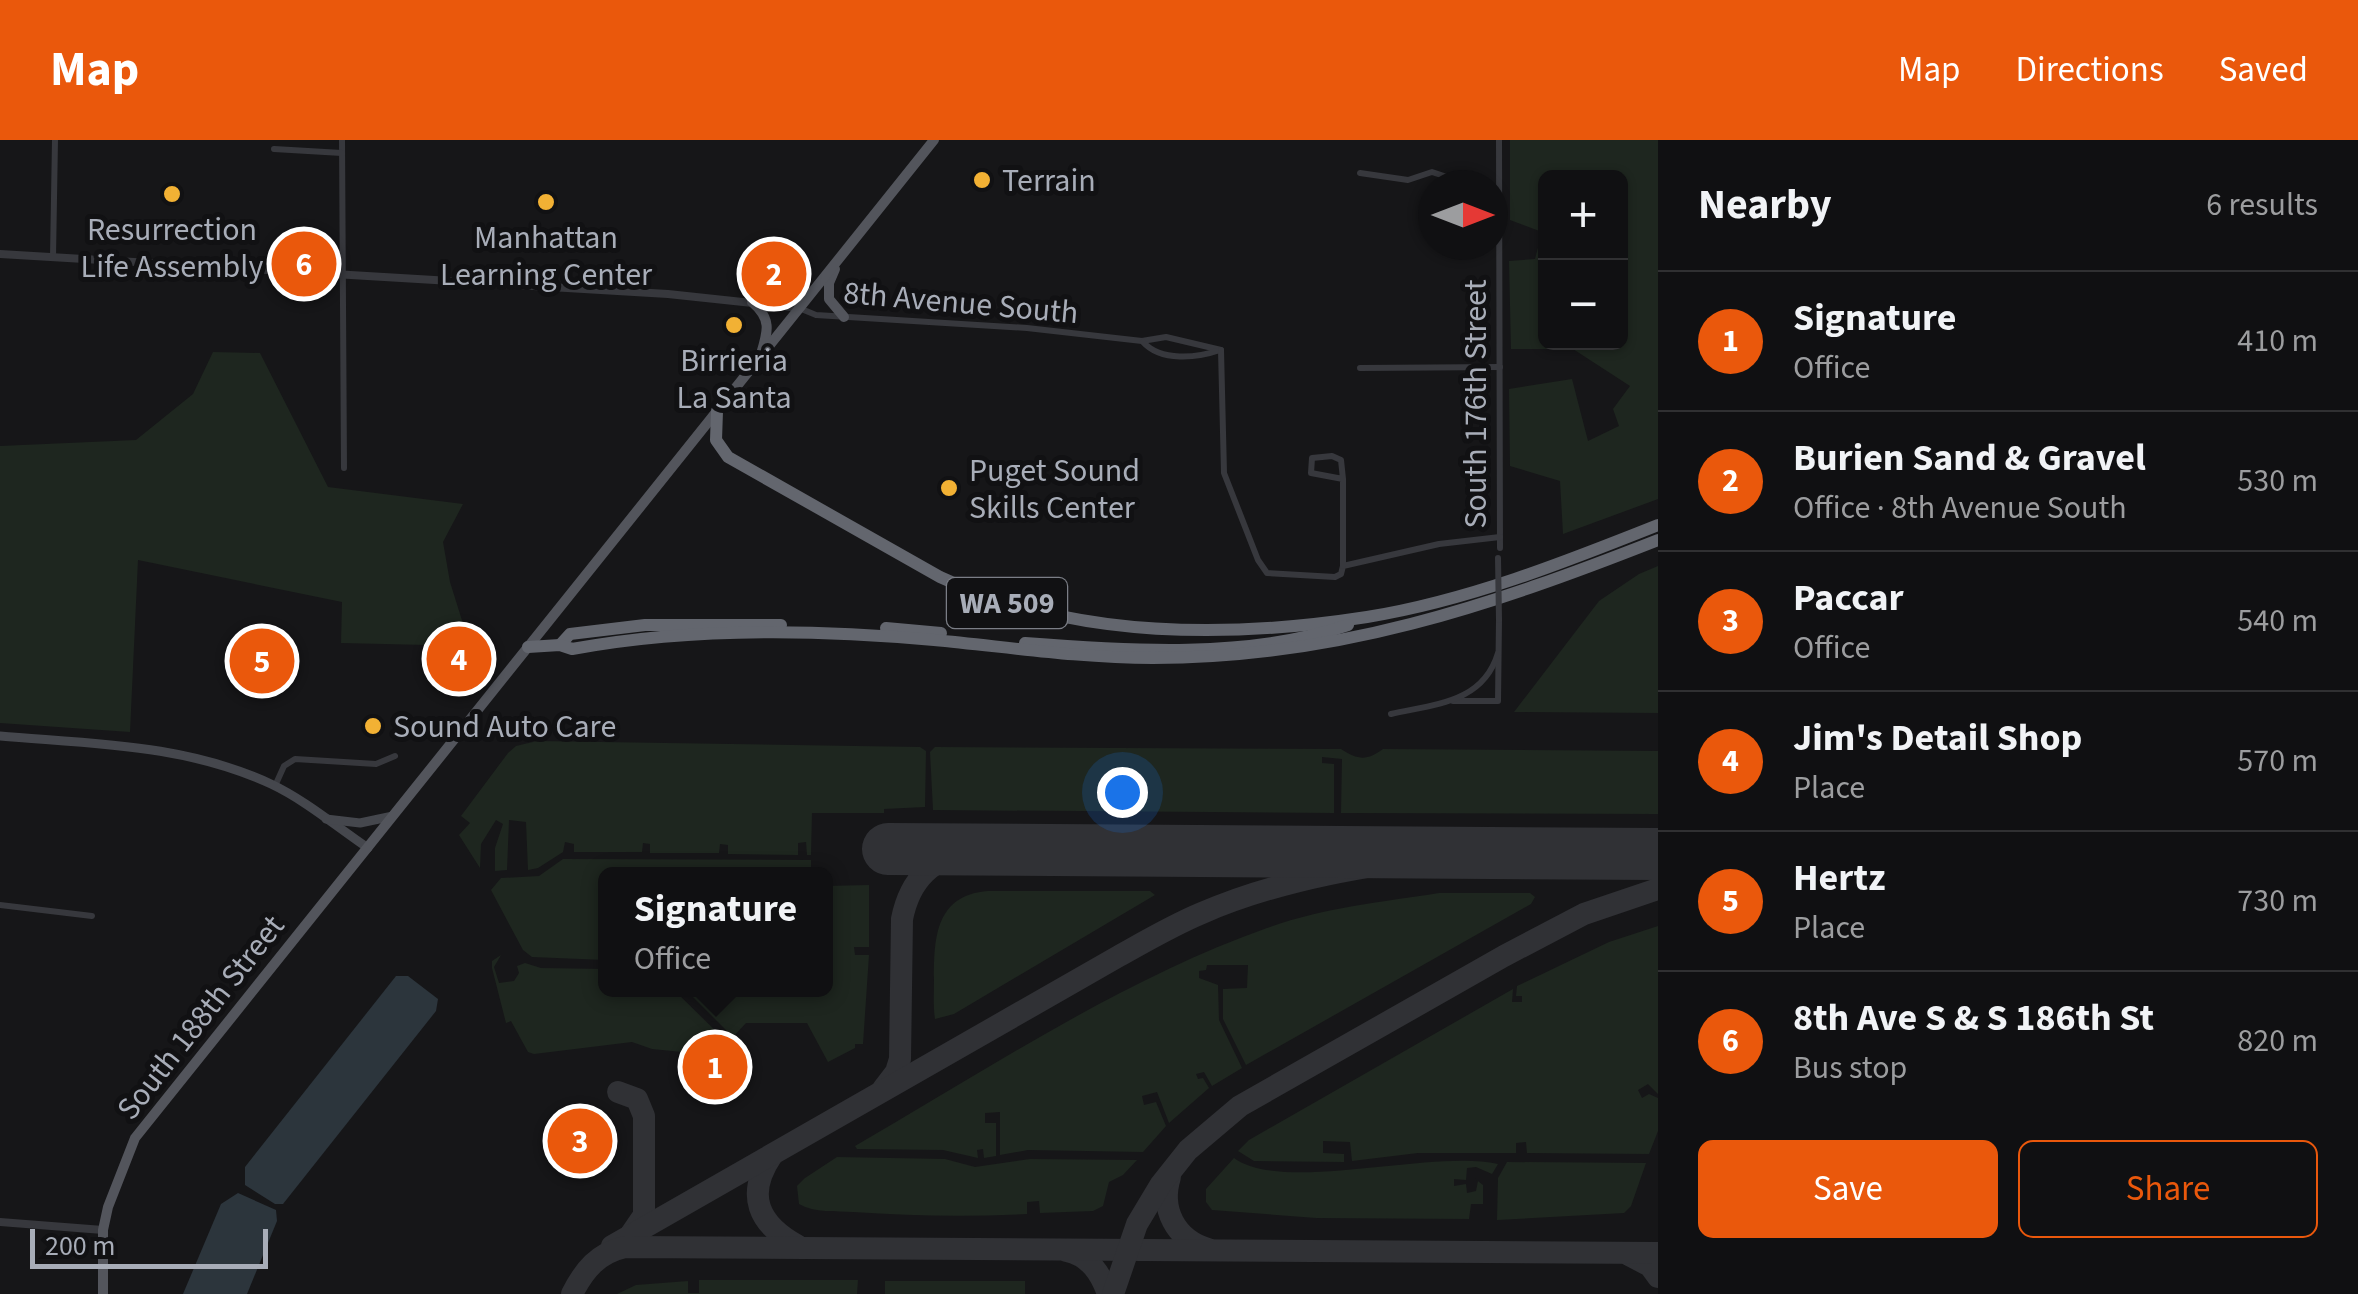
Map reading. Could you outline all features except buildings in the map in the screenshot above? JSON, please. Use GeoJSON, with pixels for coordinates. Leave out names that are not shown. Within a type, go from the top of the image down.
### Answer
{"type":"FeatureCollection","features":[{"type":"Feature","properties":{"kind":"highway","name":"WA 509"},"geometry":{"type":"LineString","coordinates":[[717,411],[718,445],[734,461],[940,577],[1011,605],[1047,614],[1180,630],[1251,630],[1369,617],[1518,577],[1658,525]]}},
{"type":"Feature","properties":{"kind":"highway"},"geometry":{"type":"LineString","coordinates":[[528,648],[560,645],[572,649],[668,637],[788,633],[884,636],[1093,657],[1157,658],[1280,651],[1366,636],[1462,612],[1658,540]]}},
{"type":"Feature","properties":{"kind":"highway"},"geometry":{"type":"LineString","coordinates":[[560,645],[570,634],[694,623],[892,628],[1096,649],[1180,649],[1315,634],[1369,617]]}},
{"type":"Feature","properties":{"kind":"main road","name":"South 188th Street"},"geometry":{"type":"LineString","coordinates":[[103,1294],[103,1230],[135,1138],[934,140]]}},
{"type":"Feature","properties":{"kind":"main road"},"geometry":{"type":"LineString","coordinates":[[838,258],[828,291],[832,306],[844,317]]}},
{"type":"Feature","properties":{"kind":"main road"},"geometry":{"type":"LineString","coordinates":[[752,302],[764,312],[768,324],[760,359]]}},
{"type":"Feature","properties":{"kind":"main road"},"geometry":{"type":"LineString","coordinates":[[0,736],[157,748],[192,756],[275,786],[368,848]]}},
{"type":"Feature","properties":{"kind":"main road"},"geometry":{"type":"LineString","coordinates":[[324,818],[360,823],[393,816]]}},
{"type":"Feature","properties":{"kind":"street"},"geometry":{"type":"LineString","coordinates":[[53,258],[55,140]]}},
{"type":"Feature","properties":{"kind":"street"},"geometry":{"type":"LineString","coordinates":[[342,140],[344,468]]}},
{"type":"Feature","properties":{"kind":"street","name":"South 176th Street"},"geometry":{"type":"LineString","coordinates":[[1497,170],[1499,140]]}},
{"type":"Feature","properties":{"kind":"street"},"geometry":{"type":"LineString","coordinates":[[274,149],[342,153]]}},
{"type":"Feature","properties":{"kind":"street"},"geometry":{"type":"LineString","coordinates":[[1360,173],[1408,180],[1418,177]]}},
{"type":"Feature","properties":{"kind":"street","name":"8th Avenue South"},"geometry":{"type":"LineString","coordinates":[[0,254],[752,302],[799,308],[816,315],[1027,328],[1142,341],[1176,338],[1221,350]]}},
{"type":"Feature","properties":{"kind":"street","name":"South 176th Street"},"geometry":{"type":"LineString","coordinates":[[1498,260],[1500,548]]}},
{"type":"Feature","properties":{"kind":"street","name":"8th Avenue South"},"geometry":{"type":"LineString","coordinates":[[1142,341],[1148,349],[1169,355],[1203,356],[1221,350]]}},
{"type":"Feature","properties":{"kind":"street"},"geometry":{"type":"LineString","coordinates":[[1221,350],[1224,472],[1266,573],[1335,577],[1340,574],[1343,566],[1343,479],[1343,467],[1337,457],[1312,458],[1311,473],[1343,479]]}},
{"type":"Feature","properties":{"kind":"street"},"geometry":{"type":"LineString","coordinates":[[1360,368],[1500,367]]}},
{"type":"Feature","properties":{"kind":"street"},"geometry":{"type":"LineString","coordinates":[[1343,566],[1440,544],[1500,537]]}},
{"type":"Feature","properties":{"kind":"street","name":"South 176th Street"},"geometry":{"type":"LineString","coordinates":[[1447,701],[1498,701],[1498,558]]}},
{"type":"Feature","properties":{"kind":"street"},"geometry":{"type":"LineString","coordinates":[[1391,714],[1447,701],[1479,688],[1494,668],[1498,653]]}},
{"type":"Feature","properties":{"kind":"street"},"geometry":{"type":"LineString","coordinates":[[275,786],[284,766],[295,759],[376,764],[395,756]]}},
{"type":"Feature","properties":{"kind":"street"},"geometry":{"type":"LineString","coordinates":[[0,905],[92,916]]}},
{"type":"Feature","properties":{"kind":"street"},"geometry":{"type":"LineString","coordinates":[[0,1222],[103,1230]]}},
{"type":"Feature","properties":{"kind":"shaded area"},"geometry":{"type":"Polygon","coordinates":[[[1510,140],[1658,140],[1658,499],[1563,534],[1560,481],[1510,466],[1509,389],[1572,379],[1588,441],[1619,426],[1613,409],[1630,386],[1575,350],[1628,350],[1628,170],[1538,170],[1538,230],[1510,220],[1510,140]]]}},
{"type":"Feature","properties":{"kind":"shaded area"},"geometry":{"type":"Polygon","coordinates":[[[1538,247],[1538,349],[1511,349],[1509,261],[1535,259],[1538,247]]]}},
{"type":"Feature","properties":{"kind":"shaded area"},"geometry":{"type":"Polygon","coordinates":[[[213,352],[260,353],[328,487],[463,504],[443,542],[450,582],[470,646],[341,643],[342,602],[138,560],[130,732],[0,723],[0,446],[136,440],[193,394],[213,352]]]}},
{"type":"Feature","properties":{"kind":"shaded area"},"geometry":{"type":"Polygon","coordinates":[[[1658,566],[1658,713],[1514,712],[1599,601],[1658,566]]]}},
{"type":"Feature","properties":{"kind":"shaded area"},"geometry":{"type":"Polygon","coordinates":[[[537,741],[920,747],[926,751],[925,807],[884,809],[884,813],[812,813],[811,855],[807,855],[806,842],[798,843],[798,855],[728,854],[728,845],[720,844],[719,853],[650,853],[650,844],[643,843],[642,852],[574,852],[574,844],[565,842],[563,852],[528,870],[526,822],[509,820],[507,870],[495,871],[495,848],[503,824],[496,820],[481,844],[480,868],[459,835],[470,823],[461,816],[508,753],[516,746],[537,741]]]}},
{"type":"Feature","properties":{"kind":"shaded area"},"geometry":{"type":"Polygon","coordinates":[[[935,747],[1341,749],[1362,758],[1383,749],[1658,751],[1658,814],[1341,813],[1342,759],[1322,757],[1322,763],[1334,764],[1334,813],[933,810],[930,752],[935,747]]]}},
{"type":"Feature","properties":{"kind":"shaded area"},"geometry":{"type":"Polygon","coordinates":[[[563,859],[811,860],[811,867],[598,867],[598,960],[532,957],[523,950],[491,890],[501,878],[539,876],[563,859]]]}},
{"type":"Feature","properties":{"kind":"shaded area"},"geometry":{"type":"Polygon","coordinates":[[[869,885],[869,947],[854,947],[855,955],[869,955],[863,1044],[855,1044],[855,1048],[828,1062],[807,1023],[746,1023],[733,1037],[693,997],[833,997],[833,886],[869,885]]]}},
{"type":"Feature","properties":{"kind":"shaded area"},"geometry":{"type":"Polygon","coordinates":[[[988,891],[1150,891],[1155,895],[954,1014],[935,1019],[935,948],[941,921],[958,901],[988,891]]]}},
{"type":"Feature","properties":{"kind":"shaded area"},"geometry":{"type":"Polygon","coordinates":[[[1439,893],[1530,893],[1535,897],[1531,904],[1246,1065],[1223,1019],[1223,989],[1247,988],[1248,965],[1207,965],[1206,970],[1199,971],[1199,978],[1218,985],[1219,1020],[1242,1068],[1212,1086],[1204,1072],[1196,1074],[1209,1088],[1169,1123],[1157,1092],[1142,1096],[1144,1105],[1156,1102],[1166,1126],[1143,1152],[1028,1150],[1000,1155],[1000,1112],[985,1113],[985,1123],[996,1123],[996,1156],[984,1158],[983,1149],[977,1150],[978,1158],[943,1150],[855,1146],[1057,1027],[1213,949],[1309,915],[1439,893]]]}},
{"type":"Feature","properties":{"kind":"shaded area"},"geometry":{"type":"Polygon","coordinates":[[[1658,926],[1658,1094],[1648,1084],[1638,1090],[1642,1098],[1649,1094],[1658,1098],[1658,1131],[1649,1154],[1527,1153],[1526,1142],[1516,1143],[1516,1153],[1418,1153],[1352,1161],[1350,1142],[1323,1141],[1323,1153],[1344,1154],[1344,1162],[1254,1161],[1238,1151],[1249,1140],[1513,989],[1512,1002],[1522,1002],[1522,996],[1516,996],[1517,986],[1609,942],[1658,926]]]}},
{"type":"Feature","properties":{"kind":"shaded area"},"geometry":{"type":"Polygon","coordinates":[[[501,955],[494,967],[499,983],[514,981],[519,973],[517,966],[525,963],[541,968],[598,969],[598,997],[681,997],[727,1042],[727,1052],[652,1049],[632,1042],[528,1052],[511,1021],[506,1023],[492,961],[501,955]]]}},
{"type":"Feature","properties":{"kind":"shaded area"},"geometry":{"type":"Polygon","coordinates":[[[396,976],[408,976],[438,999],[436,1011],[283,1204],[275,1204],[245,1185],[245,1167],[396,976]]]}},
{"type":"Feature","properties":{"kind":"shaded area"},"geometry":{"type":"Polygon","coordinates":[[[837,1157],[945,1159],[975,1167],[1030,1159],[1137,1160],[1123,1175],[1109,1182],[1103,1206],[1093,1211],[1040,1213],[1039,1201],[1027,1202],[1027,1214],[984,1216],[826,1211],[799,1204],[797,1186],[837,1157]]]}},
{"type":"Feature","properties":{"kind":"shaded area"},"geometry":{"type":"Polygon","coordinates":[[[1234,1158],[1257,1168],[1287,1172],[1436,1162],[1498,1164],[1492,1174],[1476,1167],[1467,1168],[1466,1180],[1454,1179],[1454,1186],[1466,1184],[1467,1193],[1476,1191],[1478,1181],[1483,1185],[1483,1204],[1471,1204],[1469,1219],[1316,1218],[1212,1210],[1206,1202],[1206,1189],[1234,1158]]]}},
{"type":"Feature","properties":{"kind":"shaded area"},"geometry":{"type":"Polygon","coordinates":[[[1507,1162],[1646,1163],[1631,1206],[1624,1213],[1497,1220],[1498,1178],[1507,1162]]]}},
{"type":"Feature","properties":{"kind":"shaded area"},"geometry":{"type":"Polygon","coordinates":[[[238,1193],[276,1210],[277,1221],[247,1294],[183,1294],[221,1204],[238,1193]]]}},
{"type":"Feature","properties":{"kind":"shaded area"},"geometry":{"type":"Polygon","coordinates":[[[699,1280],[858,1280],[857,1294],[617,1294],[636,1285],[688,1281],[688,1293],[699,1293],[699,1280]]]}},
{"type":"Feature","properties":{"kind":"shaded area"},"geometry":{"type":"Polygon","coordinates":[[[885,1281],[1025,1281],[1025,1294],[885,1294],[885,1281]]]}},
{"type":"Feature","properties":{"kind":"taxiway"},"geometry":{"type":"LineString","coordinates":[[883,1089],[900,1059],[902,919],[906,905],[917,882],[934,865],[972,851]]}},
{"type":"Feature","properties":{"kind":"taxiway"},"geometry":{"type":"LineString","coordinates":[[612,1246],[1191,918],[1295,882],[1457,853]]}},
{"type":"Feature","properties":{"kind":"taxiway"},"geometry":{"type":"LineString","coordinates":[[1113,1294],[1137,1224],[1161,1184],[1188,1150],[1240,1106],[1584,914],[1658,889]]}},
{"type":"Feature","properties":{"kind":"taxiway"},"geometry":{"type":"LineString","coordinates":[[618,1092],[637,1099],[644,1116],[644,1215],[631,1234]]}},
{"type":"Feature","properties":{"kind":"taxiway"},"geometry":{"type":"LineString","coordinates":[[772,1155],[759,1183],[760,1207],[773,1228],[798,1246]]}},
{"type":"Feature","properties":{"kind":"taxiway"},"geometry":{"type":"LineString","coordinates":[[1170,1177],[1167,1200],[1173,1221],[1187,1238],[1208,1249]]}},
{"type":"Feature","properties":{"kind":"taxiway"},"geometry":{"type":"LineString","coordinates":[[572,1294],[593,1264],[625,1247],[1658,1253]]}},
{"type":"Feature","properties":{"kind":"taxiway"},"geometry":{"type":"LineString","coordinates":[[1067,1251],[1094,1267],[1108,1294]]}},
{"type":"Feature","properties":{"kind":"taxiway"},"geometry":{"type":"LineString","coordinates":[[1629,1255],[1650,1266],[1658,1277]]}},
{"type":"Feature","properties":{"kind":"runway"},"geometry":{"type":"LineString","coordinates":[[888,849],[1658,854]]}},
{"type":"Feature","properties":{"kind":"place","name":"Terrain"},"geometry":{"type":"Point","coordinates":[982,180]}},
{"type":"Feature","properties":{"kind":"place","name":"Resurrection Life Assembly"},"geometry":{"type":"Point","coordinates":[172,194]}},
{"type":"Feature","properties":{"kind":"place","name":"Manhattan Learning Center"},"geometry":{"type":"Point","coordinates":[546,202]}},
{"type":"Feature","properties":{"kind":"place","name":"8th Ave S & S 186th St"},"geometry":{"type":"Point","coordinates":[304,264]}},
{"type":"Feature","properties":{"kind":"place","name":"Burien Sand & Gravel"},"geometry":{"type":"Point","coordinates":[774,274]}},
{"type":"Feature","properties":{"kind":"place","name":"Birrieria La Santa"},"geometry":{"type":"Point","coordinates":[734,325]}},
{"type":"Feature","properties":{"kind":"place","name":"Puget Sound Skills Center"},"geometry":{"type":"Point","coordinates":[949,488]}},
{"type":"Feature","properties":{"kind":"place","name":"Jim's Detail Shop"},"geometry":{"type":"Point","coordinates":[459,659]}},
{"type":"Feature","properties":{"kind":"place","name":"Hertz"},"geometry":{"type":"Point","coordinates":[262,661]}},
{"type":"Feature","properties":{"kind":"place","name":"Sound Auto Care"},"geometry":{"type":"Point","coordinates":[373,726]}},
{"type":"Feature","properties":{"kind":"place","name":"Signature"},"geometry":{"type":"Point","coordinates":[715,1067]}},
{"type":"Feature","properties":{"kind":"place","name":"Paccar"},"geometry":{"type":"Point","coordinates":[580,1141]}}]}
